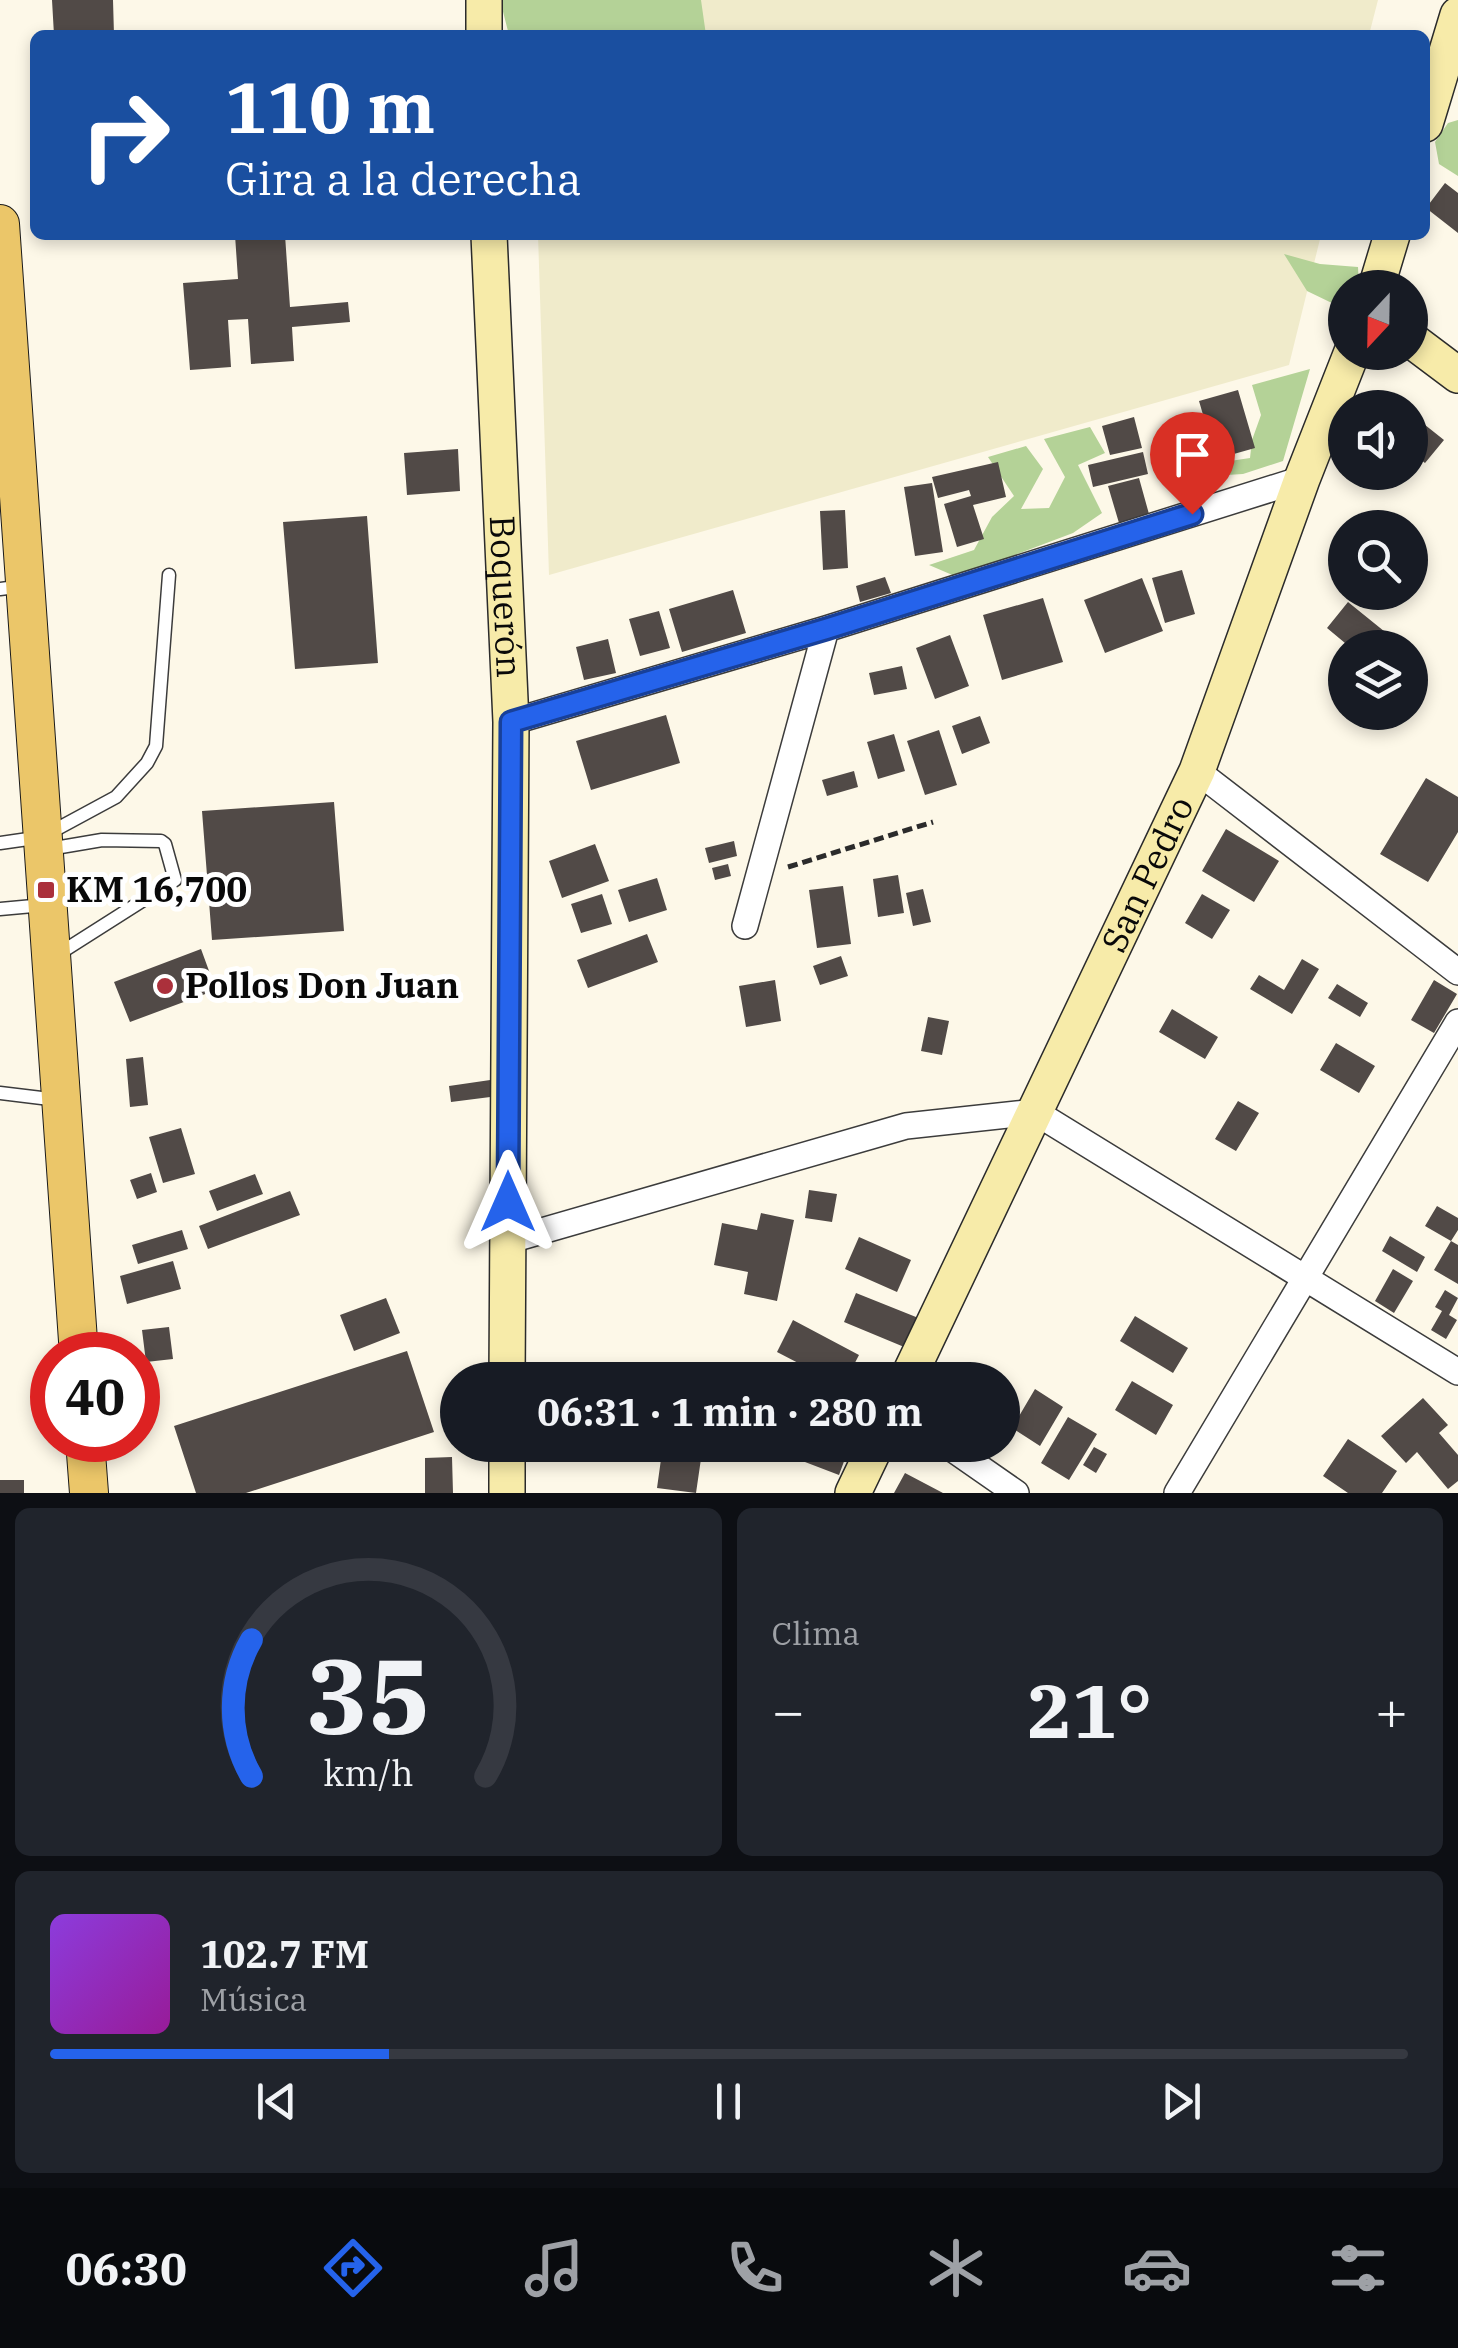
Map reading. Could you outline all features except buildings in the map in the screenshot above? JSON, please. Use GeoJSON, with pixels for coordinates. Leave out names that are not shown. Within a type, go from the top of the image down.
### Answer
{"type":"FeatureCollection","features":[{"type":"Feature","properties":{"kind":"main road"},"geometry":{"type":"LineString","coordinates":[[484,0],[484,30]]}},
{"type":"Feature","properties":{"kind":"main road"},"geometry":{"type":"LineString","coordinates":[[1430,108],[1458,16]]}},
{"type":"Feature","properties":{"kind":"main road"},"geometry":{"type":"LineString","coordinates":[[0,224],[12,588],[42,843],[77,1332]]}},
{"type":"Feature","properties":{"kind":"main road","name":"Boquerón"},"geometry":{"type":"LineString","coordinates":[[489,240],[511,722],[507,1362]]}},
{"type":"Feature","properties":{"kind":"main road"},"geometry":{"type":"LineString","coordinates":[[1381,270],[1390,240]]}},
{"type":"Feature","properties":{"kind":"main road"},"geometry":{"type":"LineString","coordinates":[[1428,352],[1458,375]]}},
{"type":"Feature","properties":{"kind":"main road","name":"San Pedro"},"geometry":{"type":"LineString","coordinates":[[916,1362],[1197,770],[1345,370]]}},
{"type":"Feature","properties":{"kind":"main road"},"geometry":{"type":"LineString","coordinates":[[86,1462],[88,1493]]}},
{"type":"Feature","properties":{"kind":"main road"},"geometry":{"type":"LineString","coordinates":[[506,1493],[507,1462]]}},
{"type":"Feature","properties":{"kind":"main road"},"geometry":{"type":"LineString","coordinates":[[853,1493],[868,1462]]}},
{"type":"Feature","properties":{"kind":"street"},"geometry":{"type":"LineString","coordinates":[[511,722],[826,629],[1302,479]]}},
{"type":"Feature","properties":{"kind":"street"},"geometry":{"type":"LineString","coordinates":[[745,926],[826,629]]}},
{"type":"Feature","properties":{"kind":"street"},"geometry":{"type":"LineString","coordinates":[[1197,770],[1458,972]]}},
{"type":"Feature","properties":{"kind":"street"},"geometry":{"type":"LineString","coordinates":[[1177,1493],[1458,1022]]}},
{"type":"Feature","properties":{"kind":"street"},"geometry":{"type":"LineString","coordinates":[[507,1242],[906,1126],[1035,1112],[1458,1372]]}},
{"type":"Feature","properties":{"kind":"street"},"geometry":{"type":"LineString","coordinates":[[971,1462],[1016,1493]]}},
{"type":"Feature","properties":{"kind":"lane"},"geometry":{"type":"LineString","coordinates":[[42,843],[116,797],[148,763],[156,746],[169,575]]}},
{"type":"Feature","properties":{"kind":"lane"},"geometry":{"type":"LineString","coordinates":[[0,843],[102,840],[165,844],[176,880],[51,959]]}},
{"type":"Feature","properties":{"kind":"lane"},"geometry":{"type":"LineString","coordinates":[[0,909],[46,905]]}},
{"type":"Feature","properties":{"kind":"lane"},"geometry":{"type":"LineString","coordinates":[[0,1094],[60,1100]]}},
{"type":"Feature","properties":{"kind":"path"},"geometry":{"type":"LineString","coordinates":[[759,876],[933,822]]}},
{"type":"Feature","properties":{"kind":"shaded area"},"geometry":{"type":"Polygon","coordinates":[[[531,0],[1378,0],[1370,30],[532,30],[531,0]]]}},
{"type":"Feature","properties":{"kind":"shaded area"},"geometry":{"type":"Polygon","coordinates":[[[538,240],[1320,240],[1289,365],[549,575],[538,240]]]}},
{"type":"Feature","properties":{"kind":"green space"},"geometry":{"type":"Polygon","coordinates":[[[500,0],[701,0],[705,30],[508,30],[500,0]]]}},
{"type":"Feature","properties":{"kind":"green space"},"geometry":{"type":"Polygon","coordinates":[[[1458,120],[1458,176],[1439,164],[1435,142],[1448,123],[1458,120]]]}},
{"type":"Feature","properties":{"kind":"green space"},"geometry":{"type":"Polygon","coordinates":[[[1284,254],[1320,264],[1358,267],[1358,270],[1328,270],[1328,301],[1307,291],[1284,254]]]}},
{"type":"Feature","properties":{"kind":"green space"},"geometry":{"type":"Polygon","coordinates":[[[1310,369],[1283,461],[1243,474],[1177,478],[1168,443],[1203,433],[1210,464],[1250,458],[1261,415],[1252,385],[1310,369]]]}},
{"type":"Feature","properties":{"kind":"green space"},"geometry":{"type":"Polygon","coordinates":[[[1090,427],[1105,453],[1078,465],[1102,513],[1073,533],[957,577],[929,565],[974,550],[992,517],[1014,496],[988,457],[1026,446],[1043,469],[1021,509],[1049,508],[1065,477],[1044,439],[1090,427]]]}},
{"type":"Feature","properties":{"kind":"place","name":"KM 16,700"},"geometry":{"type":"Point","coordinates":[46,890]}},
{"type":"Feature","properties":{"kind":"place","name":"Pollos Don Juan"},"geometry":{"type":"Point","coordinates":[165,986]}},
{"type":"Feature","properties":{"kind":"route"},"geometry":{"type":"LineString","coordinates":[[508,1202],[511,722],[826,629],[1192,514]]}}]}
